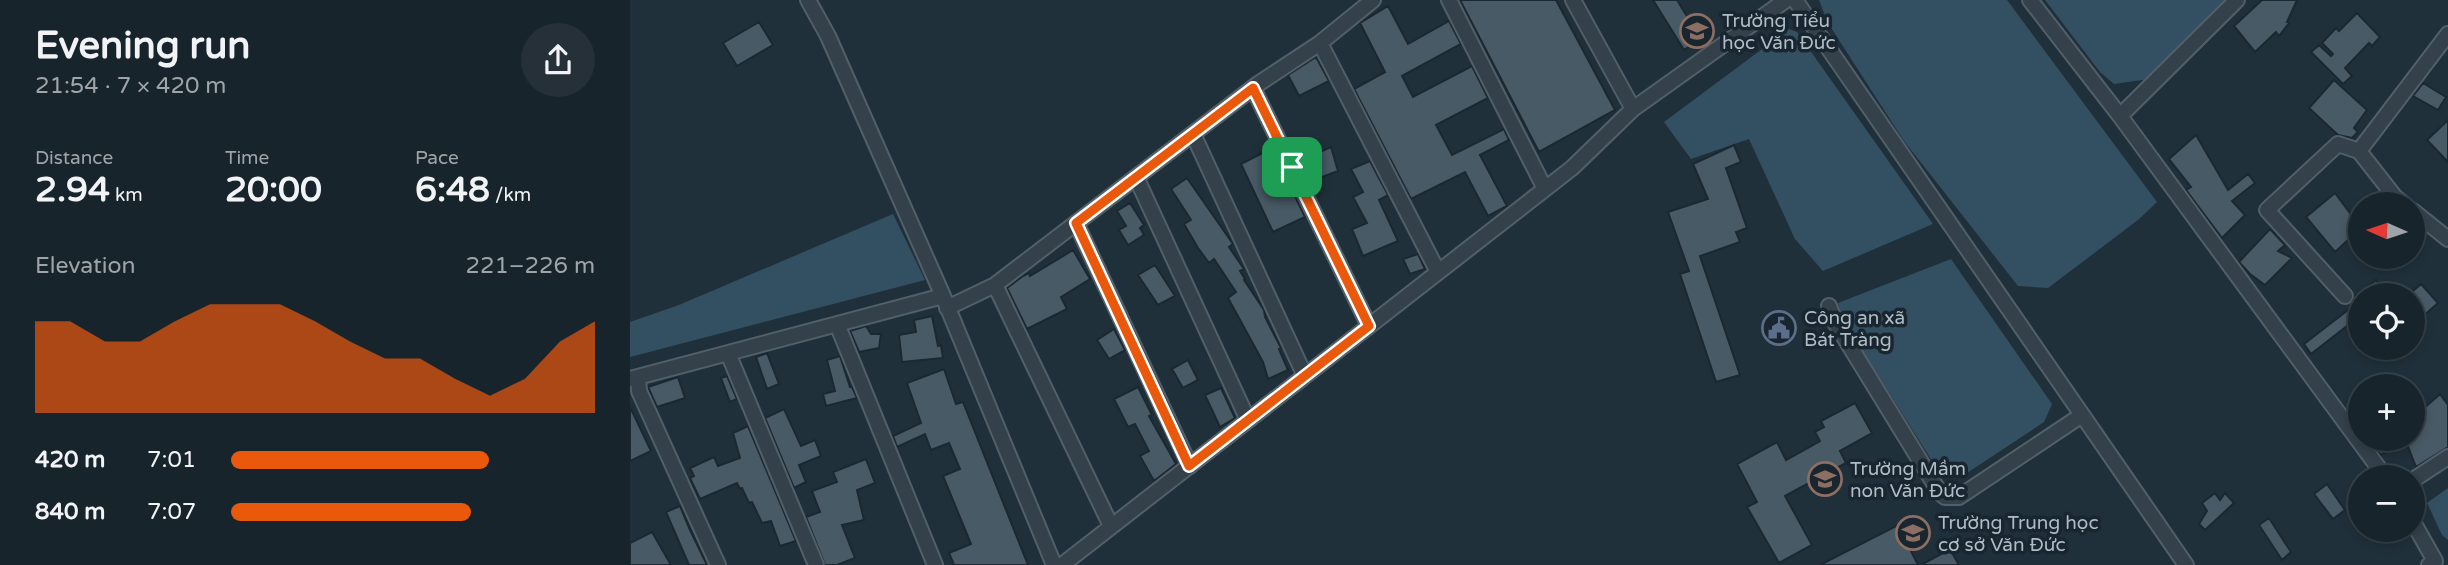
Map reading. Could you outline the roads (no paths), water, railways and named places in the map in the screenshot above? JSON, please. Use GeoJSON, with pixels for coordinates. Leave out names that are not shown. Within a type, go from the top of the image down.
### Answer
{"type":"FeatureCollection","features":[{"type":"Feature","properties":{"kind":"street"},"geometry":{"type":"LineString","coordinates":[[808,0],[828,36],[945,302],[1054,565]]}},
{"type":"Feature","properties":{"kind":"street"},"geometry":{"type":"LineString","coordinates":[[718,565],[634,378],[837,324],[945,302],[995,285],[1253,88],[1320,43],[1373,0]]}},
{"type":"Feature","properties":{"kind":"street"},"geometry":{"type":"LineString","coordinates":[[1449,0],[1545,189]]}},
{"type":"Feature","properties":{"kind":"street"},"geometry":{"type":"LineString","coordinates":[[1573,0],[1633,109]]}},
{"type":"Feature","properties":{"kind":"street"},"geometry":{"type":"LineString","coordinates":[[1062,565],[1572,168],[1633,109],[1786,0]]}},
{"type":"Feature","properties":{"kind":"street"},"geometry":{"type":"LineString","coordinates":[[1795,0],[2186,565]]}},
{"type":"Feature","properties":{"kind":"street"},"geometry":{"type":"LineString","coordinates":[[2030,0],[2120,116],[2376,465]]}},
{"type":"Feature","properties":{"kind":"street"},"geometry":{"type":"LineString","coordinates":[[2120,116],[2237,0]]}},
{"type":"Feature","properties":{"kind":"street"},"geometry":{"type":"LineString","coordinates":[[2360,151],[2448,34]]}},
{"type":"Feature","properties":{"kind":"street"},"geometry":{"type":"LineString","coordinates":[[1320,43],[1438,272]]}},
{"type":"Feature","properties":{"kind":"street"},"geometry":{"type":"LineString","coordinates":[[1253,88],[1369,326]]}},
{"type":"Feature","properties":{"kind":"street"},"geometry":{"type":"LineString","coordinates":[[1193,134],[1305,376]]}},
{"type":"Feature","properties":{"kind":"street"},"geometry":{"type":"LineString","coordinates":[[2345,296],[2267,210],[2338,144],[2360,151],[2391,192]]}},
{"type":"Feature","properties":{"kind":"street"},"geometry":{"type":"LineString","coordinates":[[1136,177],[1248,420]]}},
{"type":"Feature","properties":{"kind":"street"},"geometry":{"type":"LineString","coordinates":[[2426,221],[2448,239]]}},
{"type":"Feature","properties":{"kind":"street"},"geometry":{"type":"LineString","coordinates":[[1076,223],[1189,466]]}},
{"type":"Feature","properties":{"kind":"street"},"geometry":{"type":"LineString","coordinates":[[995,285],[1111,526]]}},
{"type":"Feature","properties":{"kind":"street"},"geometry":{"type":"LineString","coordinates":[[1829,306],[1835,322],[1940,493],[1945,497],[1959,497],[2082,415]]}},
{"type":"Feature","properties":{"kind":"street"},"geometry":{"type":"LineString","coordinates":[[837,324],[935,565]]}},
{"type":"Feature","properties":{"kind":"street"},"geometry":{"type":"LineString","coordinates":[[728,353],[816,565]]}},
{"type":"Feature","properties":{"kind":"street"},"geometry":{"type":"LineString","coordinates":[[2425,472],[2448,457]]}},
{"type":"Feature","properties":{"kind":"street"},"geometry":{"type":"LineString","coordinates":[[2424,542],[2435,561],[2429,565]]}},
{"type":"Feature","properties":{"kind":"water"},"geometry":{"type":"Polygon","coordinates":[[[1819,0],[2007,0],[2157,202],[2138,220],[2048,288],[2018,286],[1904,141],[1828,23],[1819,0]]]}},
{"type":"Feature","properties":{"kind":"water"},"geometry":{"type":"Polygon","coordinates":[[[2045,0],[2225,0],[2149,79],[2114,84],[2100,72],[2045,0]]]}},
{"type":"Feature","properties":{"kind":"water"},"geometry":{"type":"Polygon","coordinates":[[[1789,29],[1797,32],[1933,224],[1823,271],[1795,239],[1749,139],[1691,159],[1664,122],[1789,29]]]}},
{"type":"Feature","properties":{"kind":"water"},"geometry":{"type":"Polygon","coordinates":[[[893,214],[925,280],[630,357],[630,322],[679,305],[893,214]]]}},
{"type":"Feature","properties":{"kind":"water"},"geometry":{"type":"Polygon","coordinates":[[[1951,259],[2052,404],[2044,422],[1964,475],[1952,477],[1941,475],[1842,318],[1838,303],[1951,259]]]}},
{"type":"Feature","properties":{"kind":"water"},"geometry":{"type":"Polygon","coordinates":[[[2448,488],[2448,540],[2442,535],[2427,503],[2448,488]]]}},
{"type":"Feature","properties":{"kind":"place","name":"Trường Tiểu học Văn Đức"},"geometry":{"type":"Point","coordinates":[1697,31]}},
{"type":"Feature","properties":{"kind":"place","name":"Công an xã Bát Tràng"},"geometry":{"type":"Point","coordinates":[1779,328]}},
{"type":"Feature","properties":{"kind":"place","name":"Trường Mầm non Văn Đức"},"geometry":{"type":"Point","coordinates":[1825,479]}},
{"type":"Feature","properties":{"kind":"place","name":"Trường Trung học cơ sở Văn Đức"},"geometry":{"type":"Point","coordinates":[1913,533]}}]}
